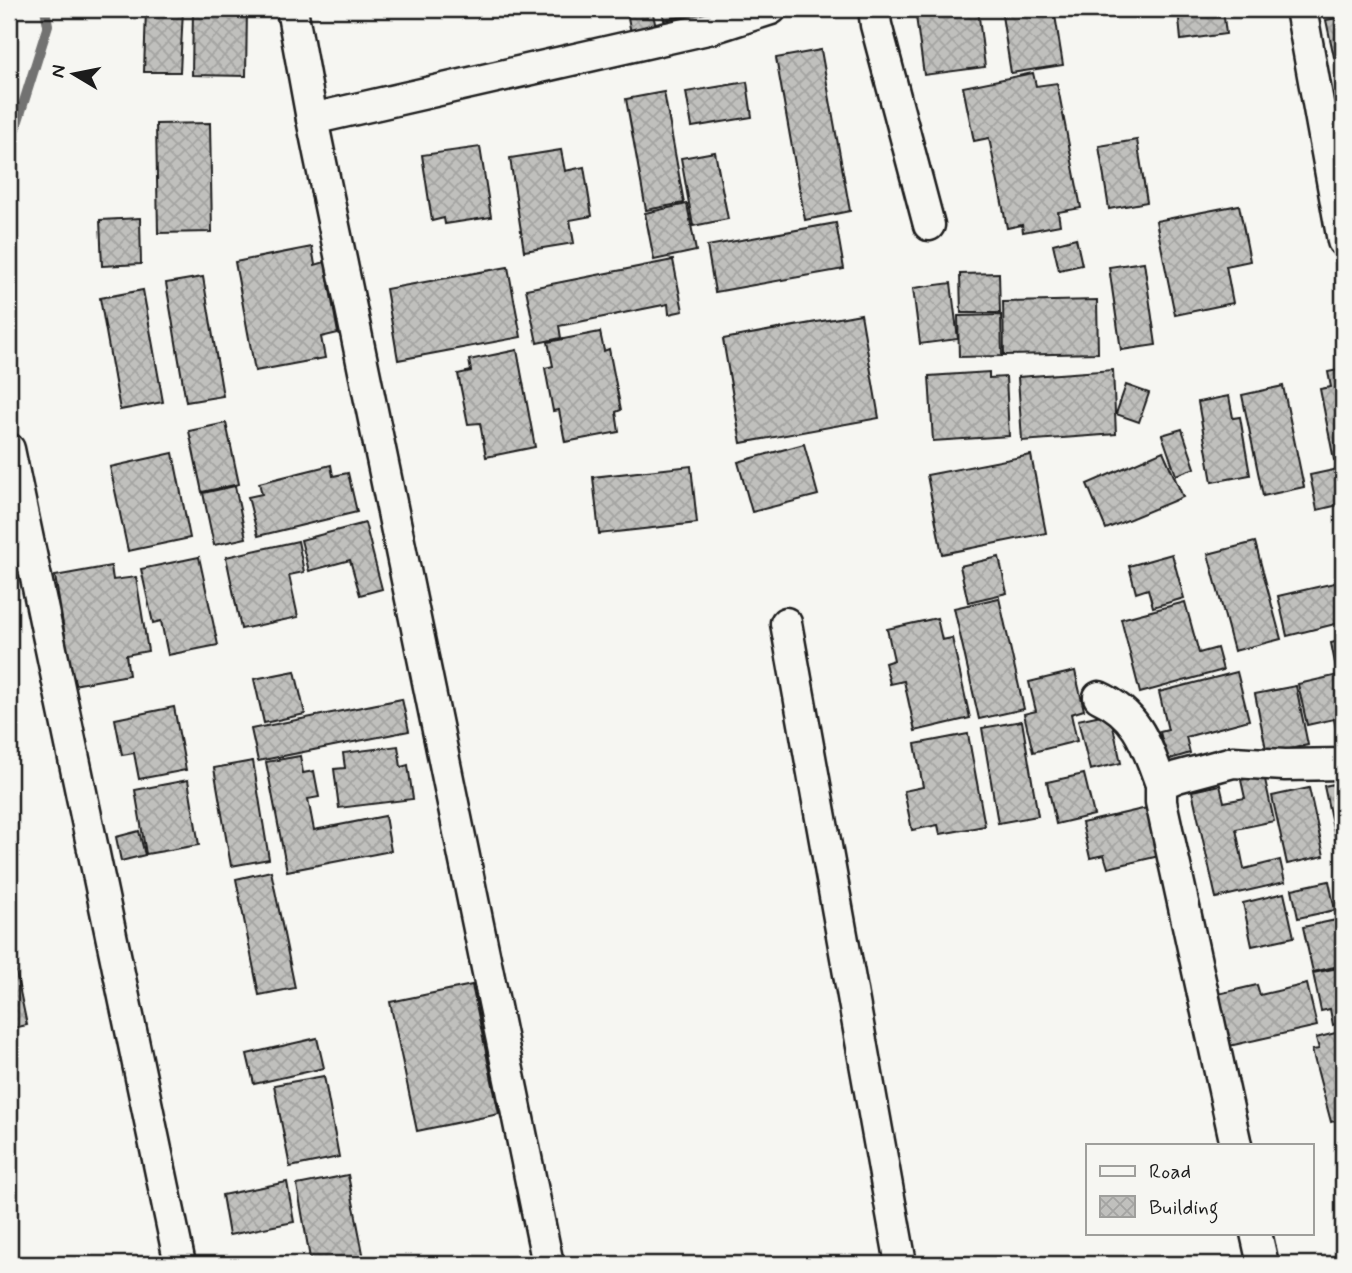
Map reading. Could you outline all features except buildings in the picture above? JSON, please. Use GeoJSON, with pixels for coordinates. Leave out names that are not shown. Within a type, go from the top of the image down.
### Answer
{"type":"FeatureCollection","features":[{"type":"Feature","properties":{"kind":"street"},"geometry":{"type":"LineString","coordinates":[[292,9],[312,119],[548,1264]]}},
{"type":"Feature","properties":{"kind":"street"},"geometry":{"type":"LineString","coordinates":[[312,119],[712,28],[771,9]]}},
{"type":"Feature","properties":{"kind":"street"},"geometry":{"type":"LineString","coordinates":[[874,9],[929,225]]}},
{"type":"Feature","properties":{"kind":"street"},"geometry":{"type":"LineString","coordinates":[[1301,9],[1343,241]]}},
{"type":"Feature","properties":{"kind":"street"},"geometry":{"type":"LineString","coordinates":[[9,449],[180,1264]]}},
{"type":"Feature","properties":{"kind":"street"},"geometry":{"type":"LineString","coordinates":[[786,623],[901,1264]]}},
{"type":"Feature","properties":{"kind":"street"},"geometry":{"type":"LineString","coordinates":[[1100,698],[1117,705],[1143,735],[1161,784],[1161,802],[1236,1144]]}},
{"type":"Feature","properties":{"kind":"street"},"geometry":{"type":"LineString","coordinates":[[1161,784],[1233,762],[1343,764]]}},
{"type":"Feature","properties":{"kind":"street"},"geometry":{"type":"LineString","coordinates":[[1256,1234],[1263,1264]]}},
{"type":"Feature","properties":{"kind":"waterway"},"geometry":{"type":"LineString","coordinates":[[9,135],[16,127],[48,25],[45,9]]}}]}
